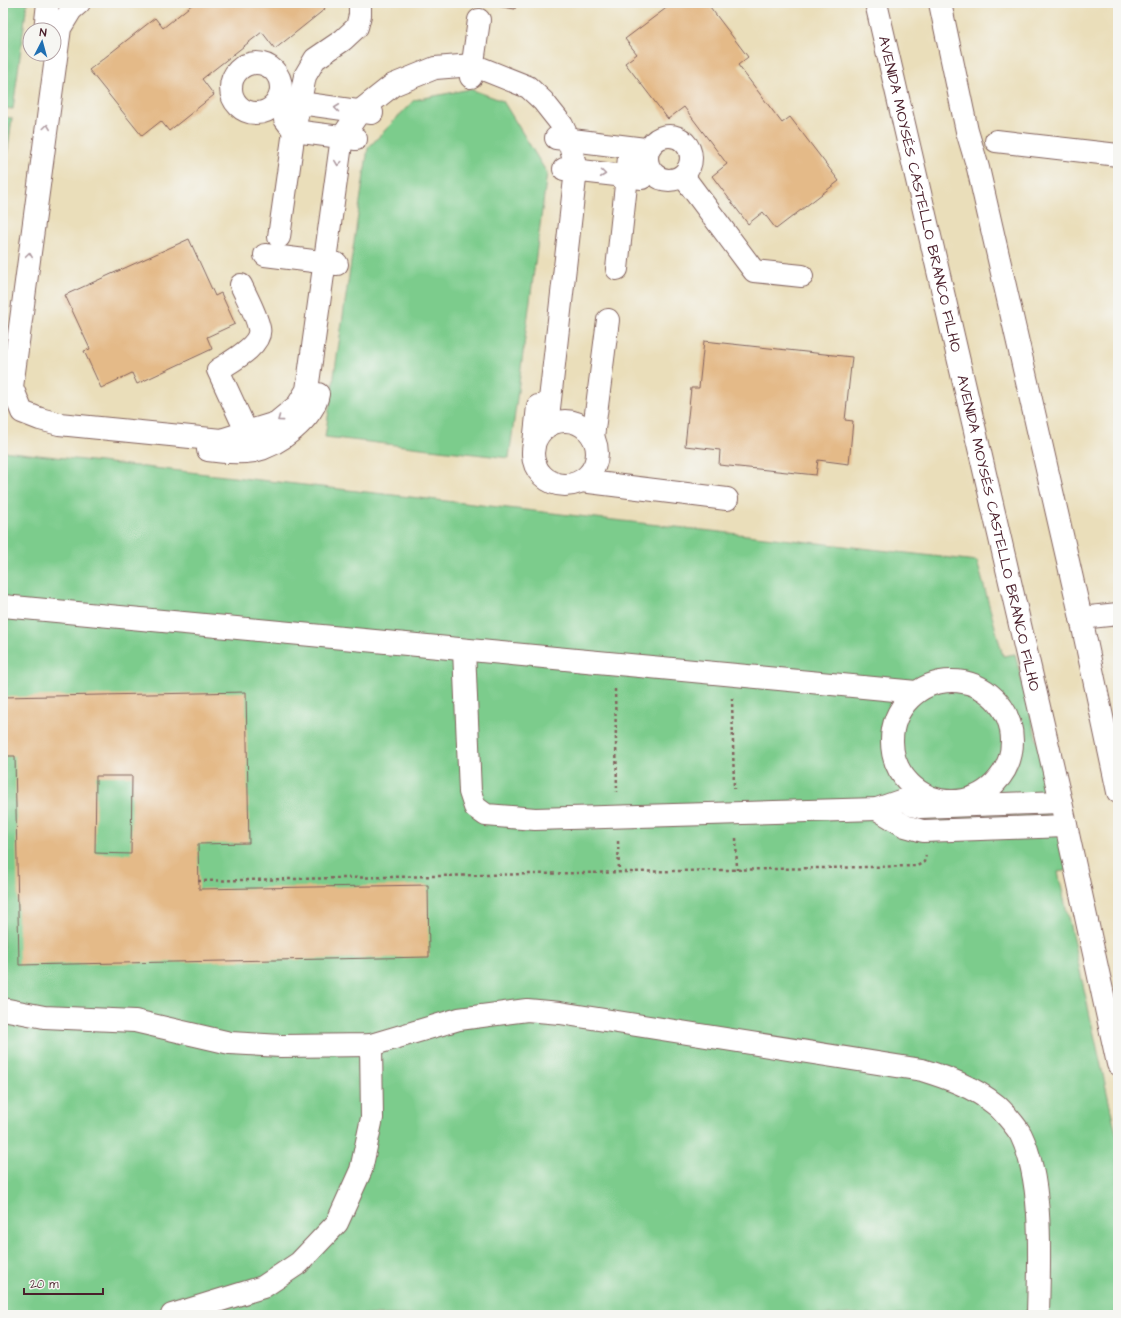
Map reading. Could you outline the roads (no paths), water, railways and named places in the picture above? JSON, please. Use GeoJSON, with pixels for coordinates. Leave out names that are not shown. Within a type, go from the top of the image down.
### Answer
{"type":"FeatureCollection","features":[{"type":"Feature","properties":{"kind":"street"},"geometry":{"type":"LineString","coordinates":[[46,19],[63,3]]}},
{"type":"Feature","properties":{"kind":"street"},"geometry":{"type":"LineString","coordinates":[[79,3],[71,10],[60,28],[12,387],[22,412],[59,424],[220,440],[251,441],[285,437],[303,422],[317,399],[331,264],[350,138],[367,112],[406,90],[472,71],[505,89],[531,106],[562,139],[570,170],[548,426]]}},
{"type":"Feature","properties":{"kind":"street"},"geometry":{"type":"LineString","coordinates":[[285,102],[305,76],[315,59],[343,40],[357,26],[360,15],[360,3]]}},
{"type":"Feature","properties":{"kind":"street","name":"AVENIDA MOYSÉS CASTELLO BRANCO FILHO"},"geometry":{"type":"LineString","coordinates":[[876,3],[1061,802],[1118,1064]]}},
{"type":"Feature","properties":{"kind":"street"},"geometry":{"type":"LineString","coordinates":[[940,3],[967,131],[978,168],[1081,618],[1118,792]]}},
{"type":"Feature","properties":{"kind":"street"},"geometry":{"type":"LineString","coordinates":[[472,71],[479,20]]}},
{"type":"Feature","properties":{"kind":"street"},"geometry":{"type":"LineString","coordinates":[[3,347],[41,62]]}},
{"type":"Feature","properties":{"kind":"street"},"geometry":{"type":"LineString","coordinates":[[285,102],[367,112]]}},
{"type":"Feature","properties":{"kind":"street"},"geometry":{"type":"LineString","coordinates":[[280,237],[294,131],[285,102]]}},
{"type":"Feature","properties":{"kind":"street"},"geometry":{"type":"LineString","coordinates":[[294,131],[350,138]]}},
{"type":"Feature","properties":{"kind":"street"},"geometry":{"type":"LineString","coordinates":[[967,131],[996,141],[1118,155]]}},
{"type":"Feature","properties":{"kind":"street"},"geometry":{"type":"LineString","coordinates":[[562,139],[639,149],[665,136],[680,138],[690,149],[691,164],[672,178],[627,177],[570,170]]}},
{"type":"Feature","properties":{"kind":"street"},"geometry":{"type":"LineString","coordinates":[[978,168],[996,141]]}},
{"type":"Feature","properties":{"kind":"street"},"geometry":{"type":"LineString","coordinates":[[618,269],[627,177],[639,149]]}},
{"type":"Feature","properties":{"kind":"street"},"geometry":{"type":"LineString","coordinates":[[639,149],[650,171],[672,178],[754,271],[802,276]]}},
{"type":"Feature","properties":{"kind":"street"},"geometry":{"type":"LineString","coordinates":[[533,453],[535,442],[540,433],[548,426],[557,422],[568,421],[578,423],[593,437],[597,446],[597,456],[589,475],[581,481],[570,484],[559,484],[549,480],[541,473],[535,464],[533,453],[570,170]]}},
{"type":"Feature","properties":{"kind":"street"},"geometry":{"type":"LineString","coordinates":[[265,255],[331,264]]}},
{"type":"Feature","properties":{"kind":"street"},"geometry":{"type":"LineString","coordinates":[[241,285],[260,329],[257,340],[236,359],[218,370],[251,441]]}},
{"type":"Feature","properties":{"kind":"street"},"geometry":{"type":"LineString","coordinates":[[593,437],[608,320]]}},
{"type":"Feature","properties":{"kind":"street"},"geometry":{"type":"LineString","coordinates":[[3,399],[15,419],[37,432],[216,451],[251,441]]}},
{"type":"Feature","properties":{"kind":"street"},"geometry":{"type":"LineString","coordinates":[[581,481],[727,499]]}},
{"type":"Feature","properties":{"kind":"street"},"geometry":{"type":"LineString","coordinates":[[3,606],[916,692],[933,683],[953,680],[960,681],[974,684],[992,695],[1005,711],[1012,730],[1012,751],[1006,770],[992,787],[974,797],[954,802],[934,799],[916,790],[903,777],[894,760],[891,741],[894,722],[902,705],[916,692]]}},
{"type":"Feature","properties":{"kind":"street"},"geometry":{"type":"LineString","coordinates":[[1081,618],[1118,614]]}},
{"type":"Feature","properties":{"kind":"street"},"geometry":{"type":"LineString","coordinates":[[464,650],[470,792],[475,807],[486,815],[535,819],[877,809],[906,799],[912,805],[920,807],[1061,802]]}},
{"type":"Feature","properties":{"kind":"street"},"geometry":{"type":"LineString","coordinates":[[877,809],[905,826],[923,831],[1066,826]]}},
{"type":"Feature","properties":{"kind":"street"},"geometry":{"type":"LineString","coordinates":[[3,1009],[44,1017],[135,1020],[230,1043],[281,1046],[371,1045],[459,1019],[527,1010],[560,1013],[922,1070],[951,1080],[977,1092],[997,1105],[1020,1134],[1034,1174],[1039,1247],[1038,1315]]}},
{"type":"Feature","properties":{"kind":"street"},"geometry":{"type":"LineString","coordinates":[[172,1315],[263,1287],[299,1263],[337,1223],[362,1170],[372,1118],[371,1045]]}}]}
